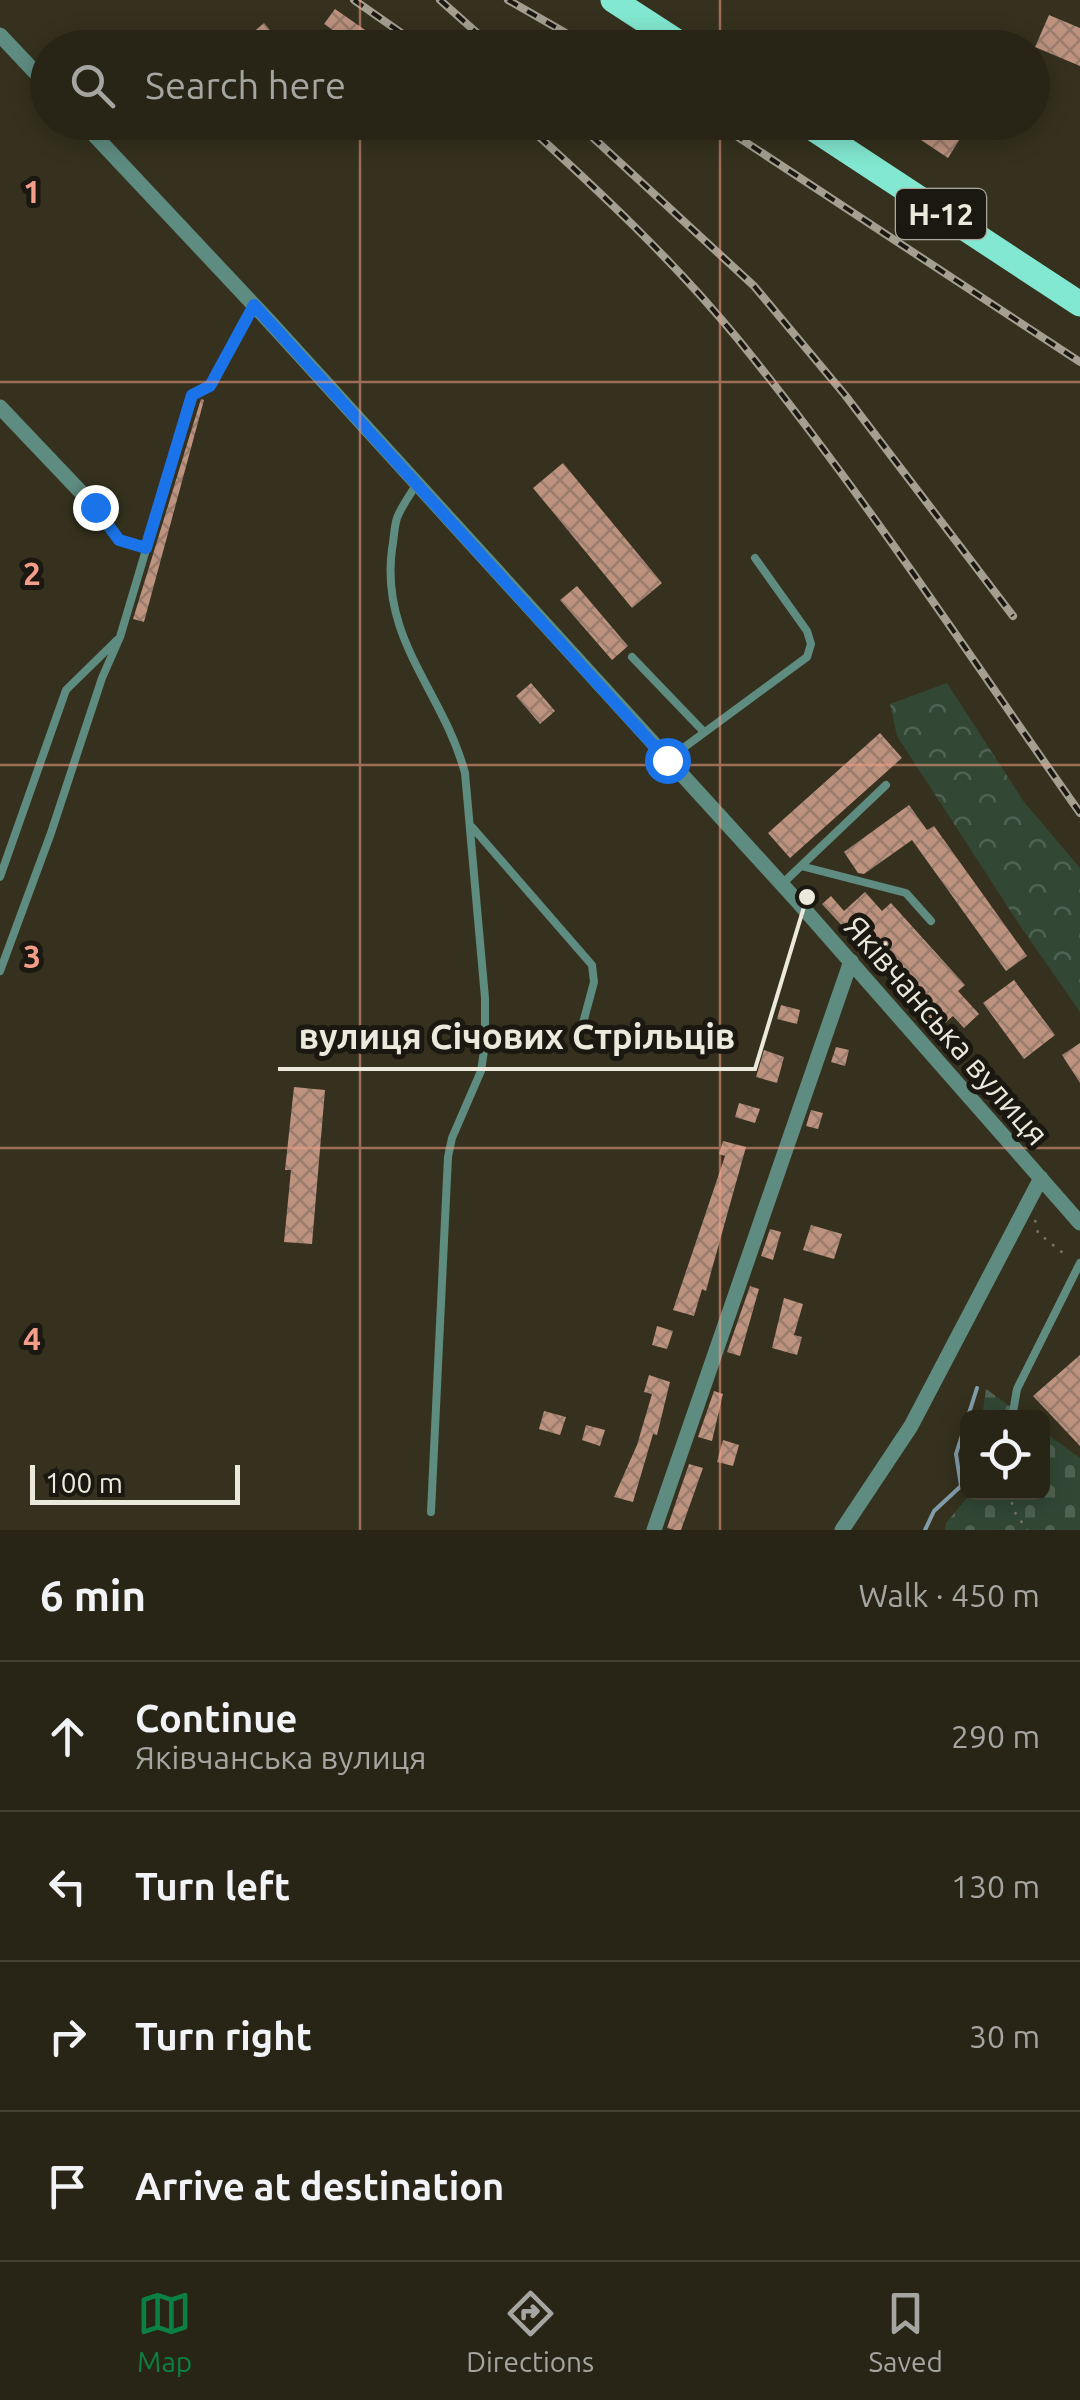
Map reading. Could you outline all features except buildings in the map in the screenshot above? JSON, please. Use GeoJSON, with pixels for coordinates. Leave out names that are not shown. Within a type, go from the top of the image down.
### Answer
{"type":"FeatureCollection","features":[{"type":"Feature","properties":{"kind":"main road"},"geometry":{"type":"LineString","coordinates":[[621,2],[662,30]]}},
{"type":"Feature","properties":{"kind":"main road","name":"Н-12"},"geometry":{"type":"LineString","coordinates":[[830,140],[1080,304]]}},
{"type":"Feature","properties":{"kind":"street"},"geometry":{"type":"LineString","coordinates":[[0,36],[30,67]]}},
{"type":"Feature","properties":{"kind":"street","name":"Яківчанська вулиця"},"geometry":{"type":"LineString","coordinates":[[99,140],[782,884],[1080,1223]]}},
{"type":"Feature","properties":{"kind":"street"},"geometry":{"type":"LineString","coordinates":[[0,408],[95,507]]}},
{"type":"Feature","properties":{"kind":"street"},"geometry":{"type":"LineString","coordinates":[[654,1530],[851,961]]}},
{"type":"Feature","properties":{"kind":"street"},"geometry":{"type":"LineString","coordinates":[[842,1530],[911,1426],[1041,1178]]}},
{"type":"Feature","properties":{"kind":"lane"},"geometry":{"type":"LineString","coordinates":[[0,971],[102,678],[120,637],[192,395],[210,386],[254,305]]}},
{"type":"Feature","properties":{"kind":"lane"},"geometry":{"type":"LineString","coordinates":[[416,484],[396,519],[390,564],[395,621],[422,680],[456,738],[465,773],[486,998],[480,1071],[448,1156],[430,1512]]}},
{"type":"Feature","properties":{"kind":"lane"},"geometry":{"type":"LineString","coordinates":[[667,760],[807,657],[811,644],[807,632],[755,558]]}},
{"type":"Feature","properties":{"kind":"lane"},"geometry":{"type":"LineString","coordinates":[[0,877],[66,690],[120,637]]}},
{"type":"Feature","properties":{"kind":"lane"},"geometry":{"type":"LineString","coordinates":[[632,657],[704,732]]}},
{"type":"Feature","properties":{"kind":"lane"},"geometry":{"type":"LineString","coordinates":[[782,884],[886,785]]}},
{"type":"Feature","properties":{"kind":"lane"},"geometry":{"type":"LineString","coordinates":[[472,826],[592,965],[594,982],[583,1023]]}},
{"type":"Feature","properties":{"kind":"lane"},"geometry":{"type":"LineString","coordinates":[[801,866],[906,893],[931,921]]}},
{"type":"Feature","properties":{"kind":"lane"},"geometry":{"type":"LineString","coordinates":[[1014,1410],[1018,1389],[1079,1264]]}},
{"type":"Feature","properties":{"kind":"path"},"geometry":{"type":"LineString","coordinates":[[95,507],[119,540],[146,548]]}},
{"type":"Feature","properties":{"kind":"path"},"geometry":{"type":"LineString","coordinates":[[1029,1200],[1038,1233],[1079,1264]]}},
{"type":"Feature","properties":{"kind":"path"},"geometry":{"type":"LineString","coordinates":[[1011,1500],[1027,1530]]}},
{"type":"Feature","properties":{"kind":"green space"},"geometry":{"type":"Polygon","coordinates":[[[947,683],[1024,802],[1080,868],[1080,1012],[897,736],[890,704],[947,683]]]}},
{"type":"Feature","properties":{"kind":"green space"},"geometry":{"type":"Polygon","coordinates":[[[986,1389],[1015,1410],[983,1410],[986,1389]]]}},
{"type":"Feature","properties":{"kind":"green space"},"geometry":{"type":"Polygon","coordinates":[[[1050,1436],[1080,1458],[1080,1530],[945,1530],[946,1523],[965,1500],[1050,1500],[1050,1436]]]}},
{"type":"Feature","properties":{"kind":"waterway"},"geometry":{"type":"LineString","coordinates":[[925,1530],[934,1511],[961,1486],[956,1454],[977,1388]]}},
{"type":"Feature","properties":{"kind":"railway"},"geometry":{"type":"LineString","coordinates":[[354,0],[397,30]]}},
{"type":"Feature","properties":{"kind":"railway"},"geometry":{"type":"LineString","coordinates":[[440,0],[474,30]]}},
{"type":"Feature","properties":{"kind":"railway"},"geometry":{"type":"LineString","coordinates":[[508,0],[560,30]]}},
{"type":"Feature","properties":{"kind":"railway"},"geometry":{"type":"LineString","coordinates":[[542,140],[661,253],[737,338],[870,513],[1080,813]]}},
{"type":"Feature","properties":{"kind":"railway"},"geometry":{"type":"LineString","coordinates":[[596,140],[754,286],[845,395],[1013,616]]}},
{"type":"Feature","properties":{"kind":"railway"},"geometry":{"type":"LineString","coordinates":[[742,140],[1080,362]]}},
{"type":"Feature","properties":{"kind":"place","name":"вулиця Січових Стрільців"},"geometry":{"type":"Point","coordinates":[807,897]}},
{"type":"Feature","properties":{"kind":"route"},"geometry":{"type":"LineString","coordinates":[[95,507],[119,540],[146,548],[192,395],[210,386],[254,305],[667,760]]}}]}
